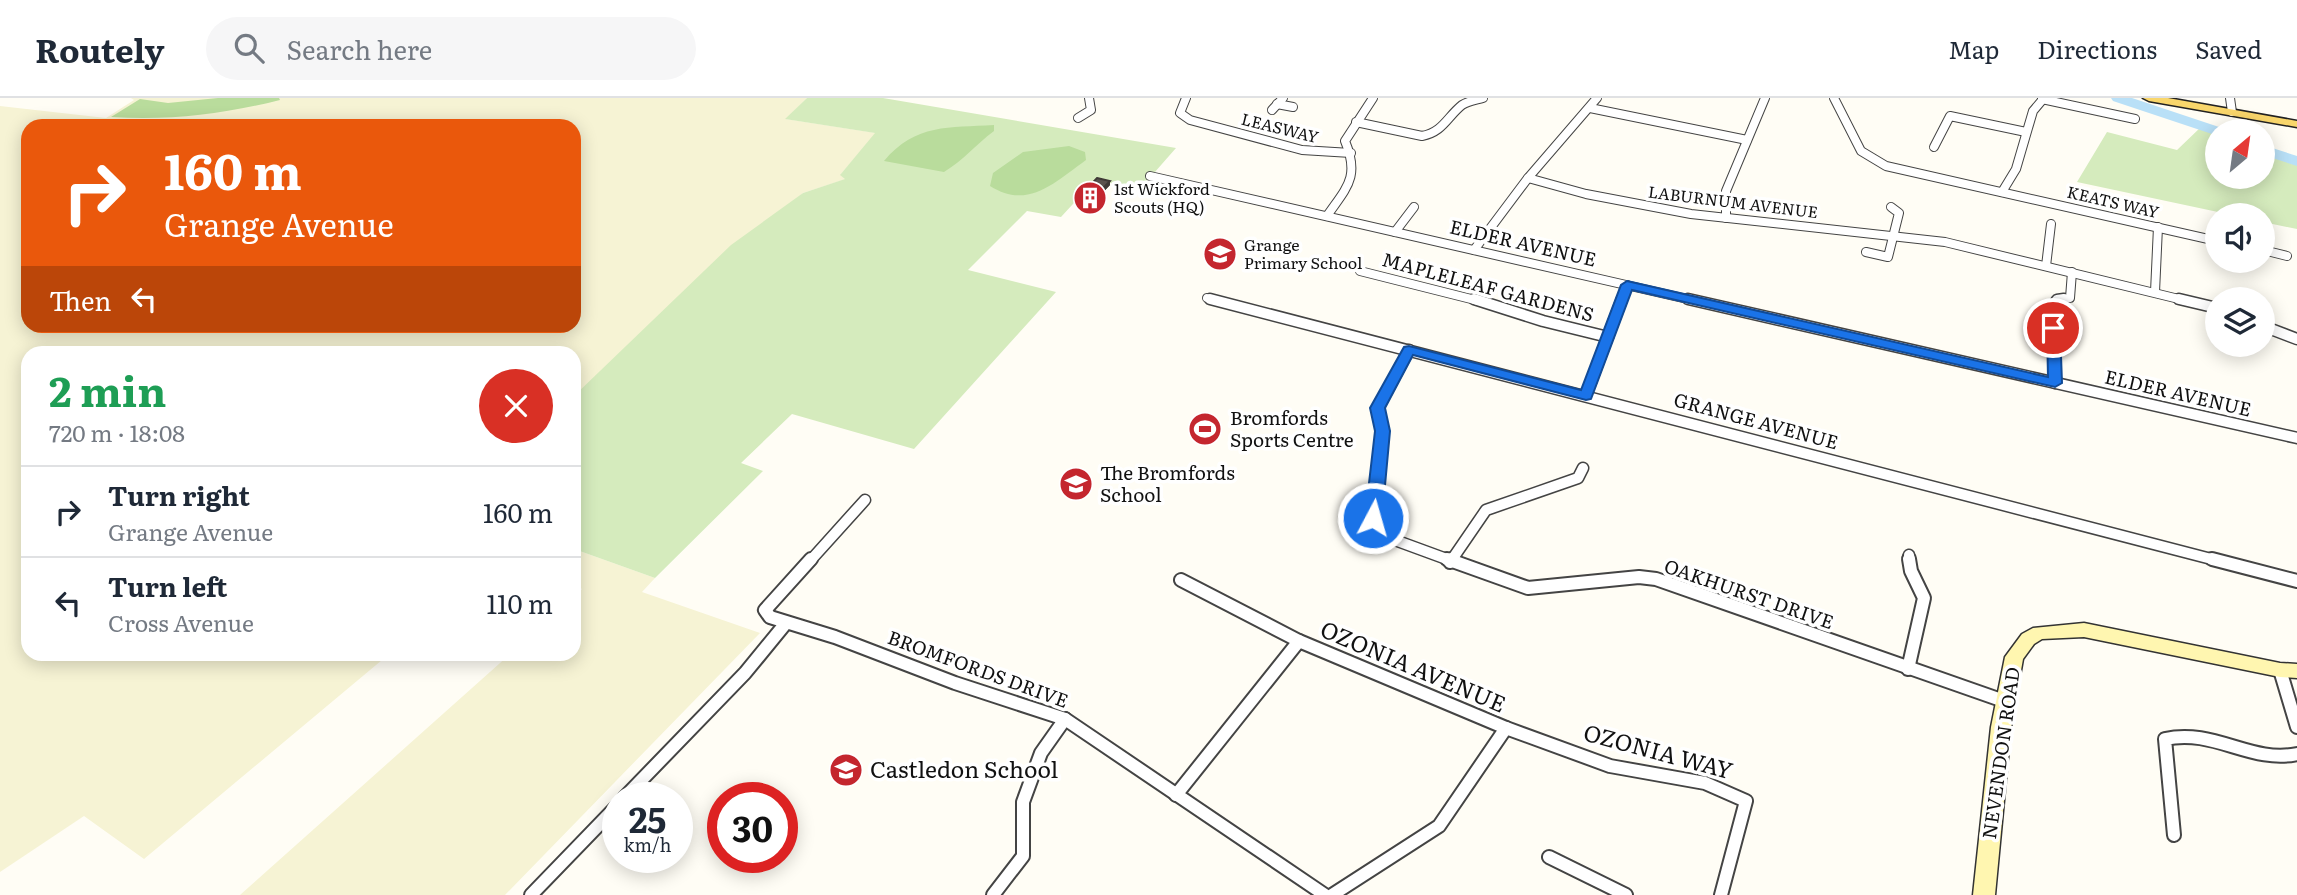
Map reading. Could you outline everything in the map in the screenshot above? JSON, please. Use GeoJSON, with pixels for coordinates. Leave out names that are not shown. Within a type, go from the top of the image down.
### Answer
{"type":"FeatureCollection","features":[{"type":"Feature","properties":{"kind":"main road"},"geometry":{"type":"LineString","coordinates":[[2149,98],[2297,124]]}},
{"type":"Feature","properties":{"kind":"street"},"geometry":{"type":"LineString","coordinates":[[1078,118],[1091,110],[1089,98]]}},
{"type":"Feature","properties":{"kind":"street","name":"LEASWAY"},"geometry":{"type":"LineString","coordinates":[[1186,98],[1180,113],[1190,120],[1302,150],[1351,153]]}},
{"type":"Feature","properties":{"kind":"street"},"geometry":{"type":"LineString","coordinates":[[1327,216],[1354,175],[1354,163],[1345,141],[1373,98]]}},
{"type":"Feature","properties":{"kind":"street"},"geometry":{"type":"LineString","coordinates":[[1356,122],[1422,136],[1432,135],[1440,131],[1466,102],[1483,98]]}},
{"type":"Feature","properties":{"kind":"street"},"geometry":{"type":"LineString","coordinates":[[1474,250],[1528,178],[1597,98]]}},
{"type":"Feature","properties":{"kind":"street"},"geometry":{"type":"LineString","coordinates":[[1726,218],[1726,191],[1765,98]]}},
{"type":"Feature","properties":{"kind":"street","name":"KEATS WAY"},"geometry":{"type":"LineString","coordinates":[[1834,98],[1861,151],[1871,159],[1909,172],[2205,238]]}},
{"type":"Feature","properties":{"kind":"street"},"geometry":{"type":"LineString","coordinates":[[2230,98],[2232,112]]}},
{"type":"Feature","properties":{"kind":"street"},"geometry":{"type":"LineString","coordinates":[[2002,192],[2015,169],[2033,111],[2043,99],[2135,119]]}},
{"type":"Feature","properties":{"kind":"street"},"geometry":{"type":"LineString","coordinates":[[1277,104],[1293,107]]}},
{"type":"Feature","properties":{"kind":"street"},"geometry":{"type":"LineString","coordinates":[[1590,108],[1747,140]]}},
{"type":"Feature","properties":{"kind":"street"},"geometry":{"type":"LineString","coordinates":[[1934,147],[1950,116],[2026,132]]}},
{"type":"Feature","properties":{"kind":"street","name":"ELDER AVENUE"},"geometry":{"type":"LineString","coordinates":[[1150,176],[2297,438]]}},
{"type":"Feature","properties":{"kind":"street","name":"LABURNUM AVENUE"},"geometry":{"type":"LineString","coordinates":[[1528,178],[1599,196],[1726,218],[1895,234],[1945,242],[2205,305]]}},
{"type":"Feature","properties":{"kind":"street"},"geometry":{"type":"LineString","coordinates":[[1395,232],[1413,207]]}},
{"type":"Feature","properties":{"kind":"street"},"geometry":{"type":"LineString","coordinates":[[1866,252],[1888,257],[1899,213],[1891,207]]}},
{"type":"Feature","properties":{"kind":"street"},"geometry":{"type":"LineString","coordinates":[[2046,266],[2051,224]]}},
{"type":"Feature","properties":{"kind":"street"},"geometry":{"type":"LineString","coordinates":[[2155,292],[2158,227]]}},
{"type":"Feature","properties":{"kind":"street"},"geometry":{"type":"LineString","coordinates":[[2275,253],[2287,256]]}},
{"type":"Feature","properties":{"kind":"street","name":"MAPLELEAF GARDENS"},"geometry":{"type":"LineString","coordinates":[[1360,271],[1465,296],[1543,321],[1608,337]]}},
{"type":"Feature","properties":{"kind":"street"},"geometry":{"type":"LineString","coordinates":[[2055,383],[2051,309],[2057,300],[2070,298],[2072,272]]}},
{"type":"Feature","properties":{"kind":"street"},"geometry":{"type":"LineString","coordinates":[[1368,284],[1376,275]]}},
{"type":"Feature","properties":{"kind":"street"},"geometry":{"type":"LineString","coordinates":[[1586,396],[1627,285]]}},
{"type":"Feature","properties":{"kind":"street","name":"GRANGE AVENUE"},"geometry":{"type":"LineString","coordinates":[[1207,298],[2297,581]]}},
{"type":"Feature","properties":{"kind":"street"},"geometry":{"type":"LineString","coordinates":[[2275,331],[2297,340]]}},
{"type":"Feature","properties":{"kind":"street","name":"OAKHURST DRIVE"},"geometry":{"type":"LineString","coordinates":[[1409,350],[1378,408],[1382,431],[1373,518],[1392,539],[1528,588],[1639,576],[1656,579],[2004,701]]}},
{"type":"Feature","properties":{"kind":"street"},"geometry":{"type":"LineString","coordinates":[[1450,562],[1486,510],[1578,478],[1583,467]]}},
{"type":"Feature","properties":{"kind":"street"},"geometry":{"type":"LineString","coordinates":[[639,782],[745,673],[786,623],[770,617],[765,610],[865,500]]}},
{"type":"Feature","properties":{"kind":"street"},"geometry":{"type":"LineString","coordinates":[[1908,669],[1924,598],[1911,571],[1909,555]]}},
{"type":"Feature","properties":{"kind":"street"},"geometry":{"type":"LineString","coordinates":[[1181,580],[1299,641]]}},
{"type":"Feature","properties":{"kind":"street","name":"BROMFORDS DRIVE"},"geometry":{"type":"LineString","coordinates":[[786,623],[835,637],[1065,719],[1325,895]]}},
{"type":"Feature","properties":{"kind":"street","name":"NEVENDON ROAD"},"geometry":{"type":"LineString","coordinates":[[1984,895],[2004,701],[2014,657],[2028,639],[2054,630],[2084,629],[2288,670]]}},
{"type":"Feature","properties":{"kind":"street","name":"OZONIA AVENUE"},"geometry":{"type":"LineString","coordinates":[[1176,795],[1299,641],[1506,728],[1439,826],[1332,895]]}},
{"type":"Feature","properties":{"kind":"street"},"geometry":{"type":"LineString","coordinates":[[2288,670],[2297,727]]}},
{"type":"Feature","properties":{"kind":"street"},"geometry":{"type":"LineString","coordinates":[[993,895],[1023,856],[1023,802],[1041,753],[1065,719]]}},
{"type":"Feature","properties":{"kind":"street","name":"OZONIA WAY"},"geometry":{"type":"LineString","coordinates":[[1506,728],[1610,766],[1705,783],[1746,801],[1721,895]]}},
{"type":"Feature","properties":{"kind":"street"},"geometry":{"type":"LineString","coordinates":[[2174,835],[2165,739],[2192,733],[2269,754],[2289,758],[2297,754]]}},
{"type":"Feature","properties":{"kind":"street"},"geometry":{"type":"LineString","coordinates":[[531,895],[602,822]]}},
{"type":"Feature","properties":{"kind":"street"},"geometry":{"type":"LineString","coordinates":[[1549,857],[1626,895]]}},
{"type":"Feature","properties":{"kind":"shaded area"},"geometry":{"type":"Polygon","coordinates":[[[131,98],[807,98],[786,119],[876,133],[841,174],[846,179],[803,193],[581,392],[581,346],[21,346],[21,661],[381,661],[144,859],[84,816],[0,872],[0,106],[106,118],[134,100],[131,98]]]}},
{"type":"Feature","properties":{"kind":"shaded area"},"geometry":{"type":"Polygon","coordinates":[[[581,552],[655,578],[642,592],[760,633],[615,782],[602,782],[602,795],[505,895],[240,895],[502,661],[581,661],[581,552]]]}},
{"type":"Feature","properties":{"kind":"green space"},"geometry":{"type":"Polygon","coordinates":[[[218,98],[280,100],[196,115],[111,117],[140,99],[168,103],[218,98]]]}},
{"type":"Feature","properties":{"kind":"green space"},"geometry":{"type":"Polygon","coordinates":[[[807,98],[883,98],[1176,148],[1140,189],[1095,180],[1061,217],[1027,211],[968,270],[1056,292],[914,449],[792,414],[741,463],[763,471],[655,578],[581,552],[581,389],[731,245],[803,193],[845,179],[840,175],[875,133],[785,119],[807,98]]]}},
{"type":"Feature","properties":{"kind":"green space"},"geometry":{"type":"Polygon","coordinates":[[[994,125],[994,131],[944,172],[884,161],[908,140],[921,134],[948,128],[994,125]]]}},
{"type":"Feature","properties":{"kind":"green space"},"geometry":{"type":"Polygon","coordinates":[[[2202,126],[2205,127],[2205,189],[2275,189],[2275,155],[2297,162],[2297,229],[2275,224],[2275,203],[2205,203],[2205,209],[2077,182],[2107,132],[2177,150],[2202,126]]]}},
{"type":"Feature","properties":{"kind":"green space"},"geometry":{"type":"Polygon","coordinates":[[[1069,146],[1085,152],[1086,160],[1052,185],[1040,191],[1017,195],[1004,193],[990,186],[993,173],[1023,152],[1069,146]]]}},
{"type":"Feature","properties":{"kind":"building"},"geometry":{"type":"Polygon","coordinates":[[[1097,178],[1110,181],[1091,201],[1078,198],[1097,178]]]}},
{"type":"Feature","properties":{"kind":"waterway"},"geometry":{"type":"LineString","coordinates":[[2118,98],[2205,127]]}},
{"type":"Feature","properties":{"kind":"waterway"},"geometry":{"type":"LineString","coordinates":[[2275,154],[2297,161]]}},
{"type":"Feature","properties":{"kind":"place","name":"1st Wickford Scouts (HQ)"},"geometry":{"type":"Point","coordinates":[1090,198]}},
{"type":"Feature","properties":{"kind":"place","name":"Grange Primary School"},"geometry":{"type":"Point","coordinates":[1220,254]}},
{"type":"Feature","properties":{"kind":"place","name":"Bromfords Sports Centre"},"geometry":{"type":"Point","coordinates":[1205,429]}},
{"type":"Feature","properties":{"kind":"place","name":"The Bromfords School"},"geometry":{"type":"Point","coordinates":[1076,484]}},
{"type":"Feature","properties":{"kind":"place","name":"Castledon School"},"geometry":{"type":"Point","coordinates":[846,770]}},
{"type":"Feature","properties":{"kind":"route"},"geometry":{"type":"LineString","coordinates":[[1373,518],[1382,431],[1378,408],[1409,350],[1586,396],[1627,285],[2055,383],[2053,328]]}}]}
